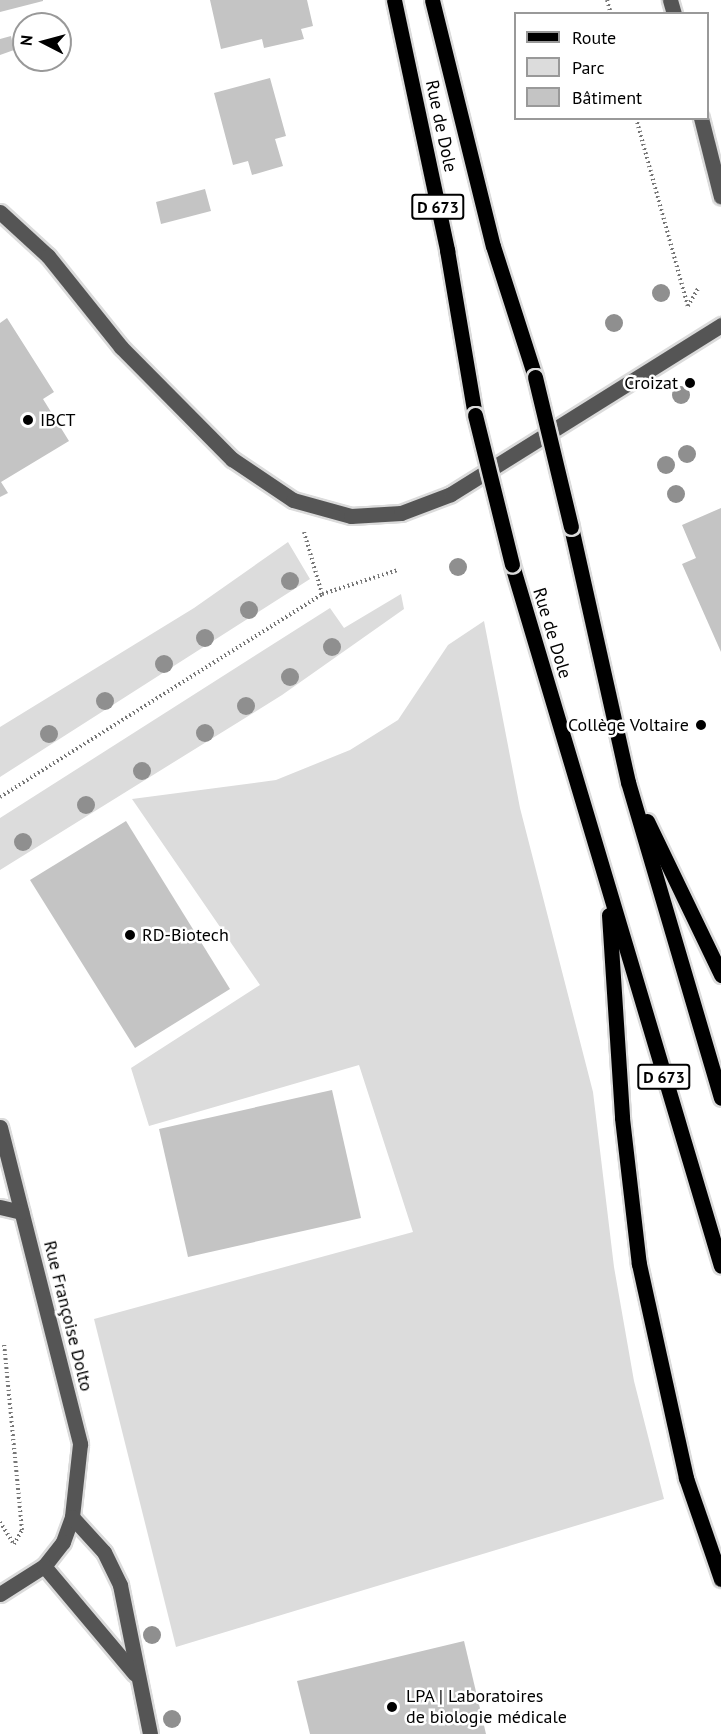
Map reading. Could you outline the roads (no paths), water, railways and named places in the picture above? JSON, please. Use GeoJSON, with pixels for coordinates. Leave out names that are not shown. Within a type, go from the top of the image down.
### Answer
{"type":"FeatureCollection","features":[{"type":"Feature","properties":{"kind":"main road","name":"Rue de Dole"},"geometry":{"type":"LineString","coordinates":[[394,0],[447,250],[475,416],[512,565],[721,1266]]}},
{"type":"Feature","properties":{"kind":"main road","name":"Rue de Dole"},"geometry":{"type":"LineString","coordinates":[[432,0],[493,246],[535,377],[628,782],[721,1098]]}},
{"type":"Feature","properties":{"kind":"main road"},"geometry":{"type":"LineString","coordinates":[[628,782],[721,975]]}},
{"type":"Feature","properties":{"kind":"main road"},"geometry":{"type":"LineString","coordinates":[[608,888],[622,1118],[639,1264],[686,1478],[721,1579]]}},
{"type":"Feature","properties":{"kind":"street"},"geometry":{"type":"LineString","coordinates":[[702,120],[721,197]]}},
{"type":"Feature","properties":{"kind":"street"},"geometry":{"type":"LineString","coordinates":[[0,212],[48,256],[121,347],[231,459],[293,500],[351,516],[401,513],[451,494],[721,325]]}},
{"type":"Feature","properties":{"kind":"street","name":"Rue Françoise Dolto"},"geometry":{"type":"LineString","coordinates":[[0,1127],[80,1444],[72,1517],[63,1542],[44,1566],[0,1594]]}},
{"type":"Feature","properties":{"kind":"street"},"geometry":{"type":"LineString","coordinates":[[0,1207],[21,1212]]}},
{"type":"Feature","properties":{"kind":"street"},"geometry":{"type":"LineString","coordinates":[[72,1517],[104,1552],[120,1585],[135,1675],[150,1734]]}},
{"type":"Feature","properties":{"kind":"street"},"geometry":{"type":"LineString","coordinates":[[44,1566],[135,1675]]}},
{"type":"Feature","properties":{"kind":"place","name":"Croizat"},"geometry":{"type":"Point","coordinates":[690,383]}},
{"type":"Feature","properties":{"kind":"place","name":"IBCT"},"geometry":{"type":"Point","coordinates":[28,420]}},
{"type":"Feature","properties":{"kind":"place","name":"Collège Voltaire"},"geometry":{"type":"Point","coordinates":[701,725]}},
{"type":"Feature","properties":{"kind":"place","name":"RD-Biotech"},"geometry":{"type":"Point","coordinates":[130,935]}},
{"type":"Feature","properties":{"kind":"place","name":"LPA | Laboratoires de biologie médicale"},"geometry":{"type":"Point","coordinates":[392,1707]}}]}
